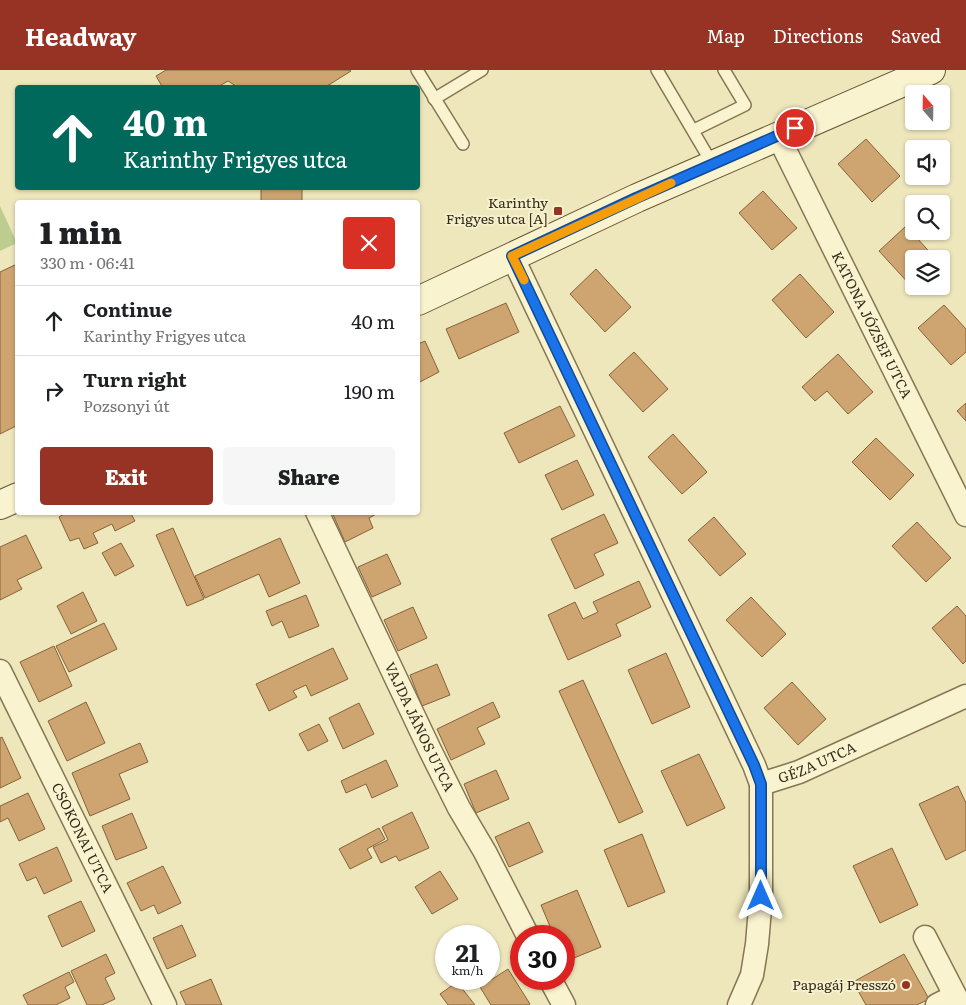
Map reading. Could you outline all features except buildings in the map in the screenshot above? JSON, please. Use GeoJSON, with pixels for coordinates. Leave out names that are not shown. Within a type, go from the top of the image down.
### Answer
{"type":"FeatureCollection","features":[{"type":"Feature","properties":{"kind":"street"},"geometry":{"type":"LineString","coordinates":[[420,300],[713,165],[931,70]]}},
{"type":"Feature","properties":{"kind":"street","name":"KATONA JÓZSEF UTCA"},"geometry":{"type":"LineString","coordinates":[[778,136],[966,515]]}},
{"type":"Feature","properties":{"kind":"street"},"geometry":{"type":"LineString","coordinates":[[512,256],[754,765],[761,784]]}},
{"type":"Feature","properties":{"kind":"street"},"geometry":{"type":"LineString","coordinates":[[0,505],[15,498]]}},
{"type":"Feature","properties":{"kind":"street","name":"VAJDA JÁNOS UTCA"},"geometry":{"type":"LineString","coordinates":[[318,515],[438,767],[522,925]]}},
{"type":"Feature","properties":{"kind":"street","name":"CSOKONAI UTCA"},"geometry":{"type":"LineString","coordinates":[[0,671],[165,1005]]}},
{"type":"Feature","properties":{"kind":"street","name":"GÉZA UTCA"},"geometry":{"type":"LineString","coordinates":[[739,1005],[752,975],[757,944],[761,896],[761,784],[799,772],[966,696]]}},
{"type":"Feature","properties":{"kind":"street"},"geometry":{"type":"LineString","coordinates":[[924,938],[951,1002]]}},
{"type":"Feature","properties":{"kind":"street"},"geometry":{"type":"LineString","coordinates":[[556,990],[564,1005]]}},
{"type":"Feature","properties":{"kind":"lane"},"geometry":{"type":"LineString","coordinates":[[417,70],[463,144]]}},
{"type":"Feature","properties":{"kind":"lane"},"geometry":{"type":"LineString","coordinates":[[434,99],[482,70]]}},
{"type":"Feature","properties":{"kind":"lane"},"geometry":{"type":"LineString","coordinates":[[657,70],[713,165]]}},
{"type":"Feature","properties":{"kind":"lane"},"geometry":{"type":"LineString","coordinates":[[694,130],[745,105],[724,70]]}},
{"type":"Feature","properties":{"kind":"green space"},"geometry":{"type":"Polygon","coordinates":[[[0,206],[15,239],[15,244],[0,251],[0,206]]]}},
{"type":"Feature","properties":{"kind":"slow traffic"},"geometry":{"type":"LineString","coordinates":[[524,280],[512,256],[671,183]]}},
{"type":"Feature","properties":{"kind":"place","name":"Karinthy Frigyes utca [A]"},"geometry":{"type":"Point","coordinates":[558,211]}},
{"type":"Feature","properties":{"kind":"place","name":"Papagáj Presszó"},"geometry":{"type":"Point","coordinates":[906,985]}},
{"type":"Feature","properties":{"kind":"route"},"geometry":{"type":"LineString","coordinates":[[761,896],[761,784],[754,765],[512,256],[636,198],[795,128]]}}]}
